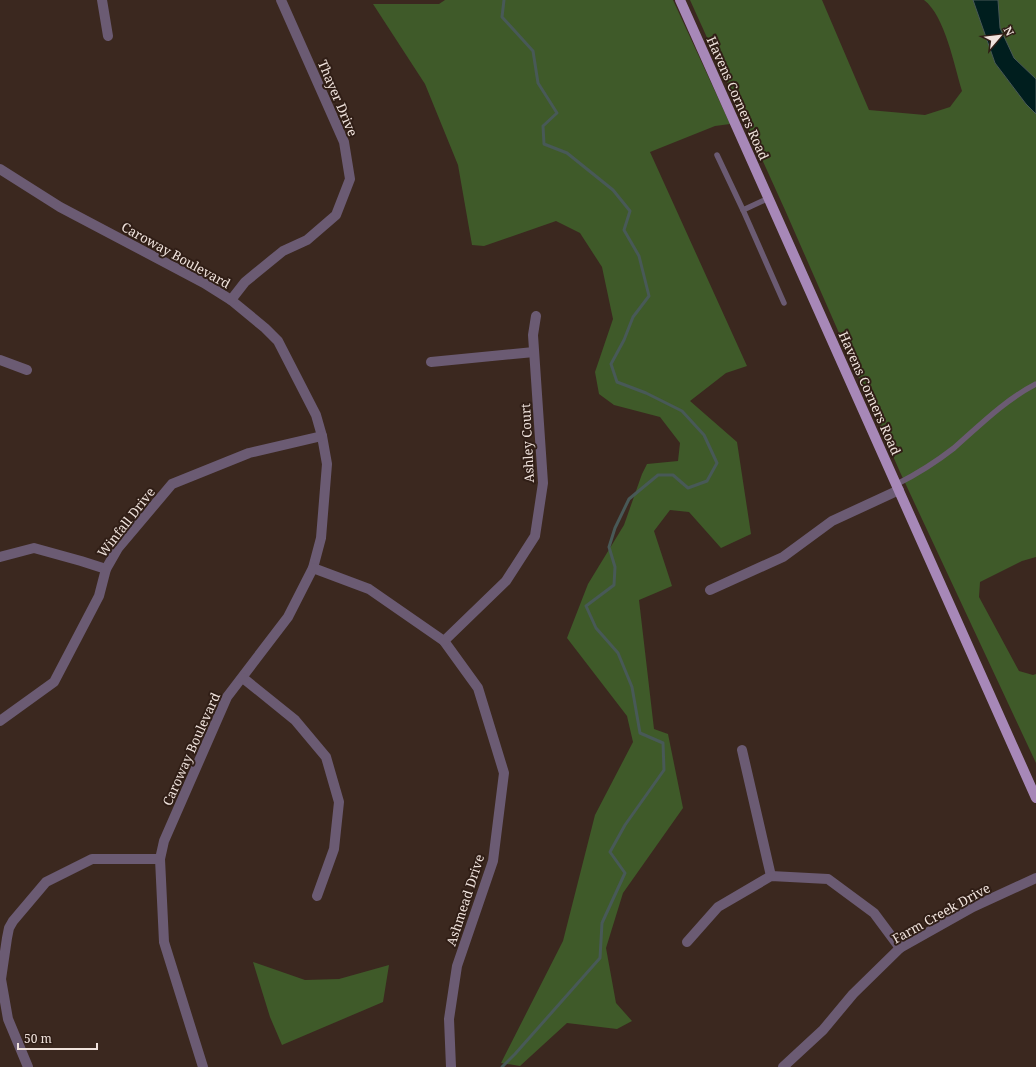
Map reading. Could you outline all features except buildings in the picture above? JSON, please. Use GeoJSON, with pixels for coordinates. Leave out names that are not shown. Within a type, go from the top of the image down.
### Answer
{"type":"FeatureCollection","features":[{"type":"Feature","properties":{"kind":"main road","name":"Havens Corners Road"},"geometry":{"type":"LineString","coordinates":[[680,0],[1036,798]]}},
{"type":"Feature","properties":{"kind":"street"},"geometry":{"type":"LineString","coordinates":[[102,0],[108,36]]}},
{"type":"Feature","properties":{"kind":"street","name":"Thayer Drive"},"geometry":{"type":"LineString","coordinates":[[232,300],[245,282],[283,251],[307,240],[336,215],[350,179],[344,142],[281,0]]}},
{"type":"Feature","properties":{"kind":"street","name":"Caroway Boulevard"},"geometry":{"type":"LineString","coordinates":[[0,169],[60,207],[204,283],[232,300],[278,341],[316,415],[322,436],[328,464],[321,538],[313,568],[288,616],[243,678],[227,697],[164,841],[160,859],[164,942],[203,1067]]}},
{"type":"Feature","properties":{"kind":"street","name":"Ashley Court"},"geometry":{"type":"LineString","coordinates":[[444,641],[506,581],[535,536],[543,483],[533,335],[536,316]]}},
{"type":"Feature","properties":{"kind":"street"},"geometry":{"type":"LineString","coordinates":[[431,362],[534,352]]}},
{"type":"Feature","properties":{"kind":"street"},"geometry":{"type":"LineString","coordinates":[[0,360],[27,370]]}},
{"type":"Feature","properties":{"kind":"street","name":"Winfall Drive"},"geometry":{"type":"LineString","coordinates":[[0,721],[54,682],[99,596],[106,569],[118,548],[172,484],[249,453],[322,436]]}},
{"type":"Feature","properties":{"kind":"street"},"geometry":{"type":"LineString","coordinates":[[710,590],[783,557],[832,521],[898,487]]}},
{"type":"Feature","properties":{"kind":"street"},"geometry":{"type":"LineString","coordinates":[[0,557],[34,548],[106,569]]}},
{"type":"Feature","properties":{"kind":"street","name":"Ashmead Drive"},"geometry":{"type":"LineString","coordinates":[[313,568],[368,590],[444,641],[478,688],[504,773],[493,861],[457,966],[449,1019],[451,1067]]}},
{"type":"Feature","properties":{"kind":"street"},"geometry":{"type":"LineString","coordinates":[[243,678],[295,720],[326,757],[339,802],[334,849],[317,896]]}},
{"type":"Feature","properties":{"kind":"street"},"geometry":{"type":"LineString","coordinates":[[742,750],[771,876]]}},
{"type":"Feature","properties":{"kind":"street"},"geometry":{"type":"LineString","coordinates":[[28,1067],[8,1019],[1,979],[7,938],[5,926],[46,882],[92,859],[160,859]]}},
{"type":"Feature","properties":{"kind":"street"},"geometry":{"type":"LineString","coordinates":[[687,942],[718,907],[771,876],[828,879],[874,913],[900,948]]}},
{"type":"Feature","properties":{"kind":"street","name":"Farm Creek Drive"},"geometry":{"type":"LineString","coordinates":[[783,1067],[822,1030],[853,994],[900,948],[973,907],[1036,878]]}},
{"type":"Feature","properties":{"kind":"lane"},"geometry":{"type":"LineString","coordinates":[[718,156],[784,303]]}},
{"type":"Feature","properties":{"kind":"lane"},"geometry":{"type":"LineString","coordinates":[[743,210],[769,198]]}},
{"type":"Feature","properties":{"kind":"lane"},"geometry":{"type":"LineString","coordinates":[[898,487],[952,449],[1002,406],[1036,384]]}},
{"type":"Feature","properties":{"kind":"green space"},"geometry":{"type":"Polygon","coordinates":[[[445,0],[673,0],[730,124],[715,126],[650,152],[747,366],[726,373],[690,401],[737,442],[751,534],[721,548],[689,512],[670,510],[654,531],[672,586],[639,600],[654,729],[668,734],[683,808],[623,893],[606,948],[616,1003],[632,1021],[617,1029],[567,1023],[520,1066],[501,1063],[563,941],[595,815],[633,742],[627,716],[567,638],[588,584],[624,525],[647,464],[678,461],[680,443],[660,417],[614,405],[599,394],[595,372],[613,319],[602,267],[580,233],[556,221],[484,246],[472,245],[458,165],[425,84],[373,4],[439,4],[445,0]]]}},
{"type":"Feature","properties":{"kind":"green space"},"geometry":{"type":"Polygon","coordinates":[[[690,0],[822,0],[869,110],[925,115],[950,107],[962,91],[948,42],[938,17],[924,0],[973,0],[995,63],[1026,104],[1036,114],[1036,557],[1022,561],[980,582],[979,597],[1019,671],[1033,675],[1036,674],[1036,763],[900,472],[785,210],[690,0]]]}},
{"type":"Feature","properties":{"kind":"green space"},"geometry":{"type":"Polygon","coordinates":[[[998,0],[1036,0],[1036,79],[1014,58],[1000,28],[998,0]]]}},
{"type":"Feature","properties":{"kind":"green space"},"geometry":{"type":"Polygon","coordinates":[[[253,962],[305,980],[339,979],[389,965],[383,1002],[282,1045],[270,1017],[253,962]]]}},
{"type":"Feature","properties":{"kind":"water"},"geometry":{"type":"Polygon","coordinates":[[[973,0],[998,0],[1000,28],[1014,58],[1036,79],[1036,114],[1026,104],[995,63],[973,0]]]}},
{"type":"Feature","properties":{"kind":"waterway"},"geometry":{"type":"LineString","coordinates":[[502,1067],[600,958],[602,923],[625,873],[610,852],[625,825],[664,770],[663,743],[640,733],[632,687],[618,653],[596,628],[586,606],[614,585],[615,567],[609,547],[615,528],[629,499],[658,475],[673,475],[688,488],[707,481],[717,463],[704,435],[682,411],[646,393],[617,382],[611,364],[624,340],[633,317],[649,296],[639,256],[624,230],[630,211],[613,190],[567,153],[544,144],[543,126],[557,113],[538,83],[533,51],[502,17],[504,0]]}}]}
